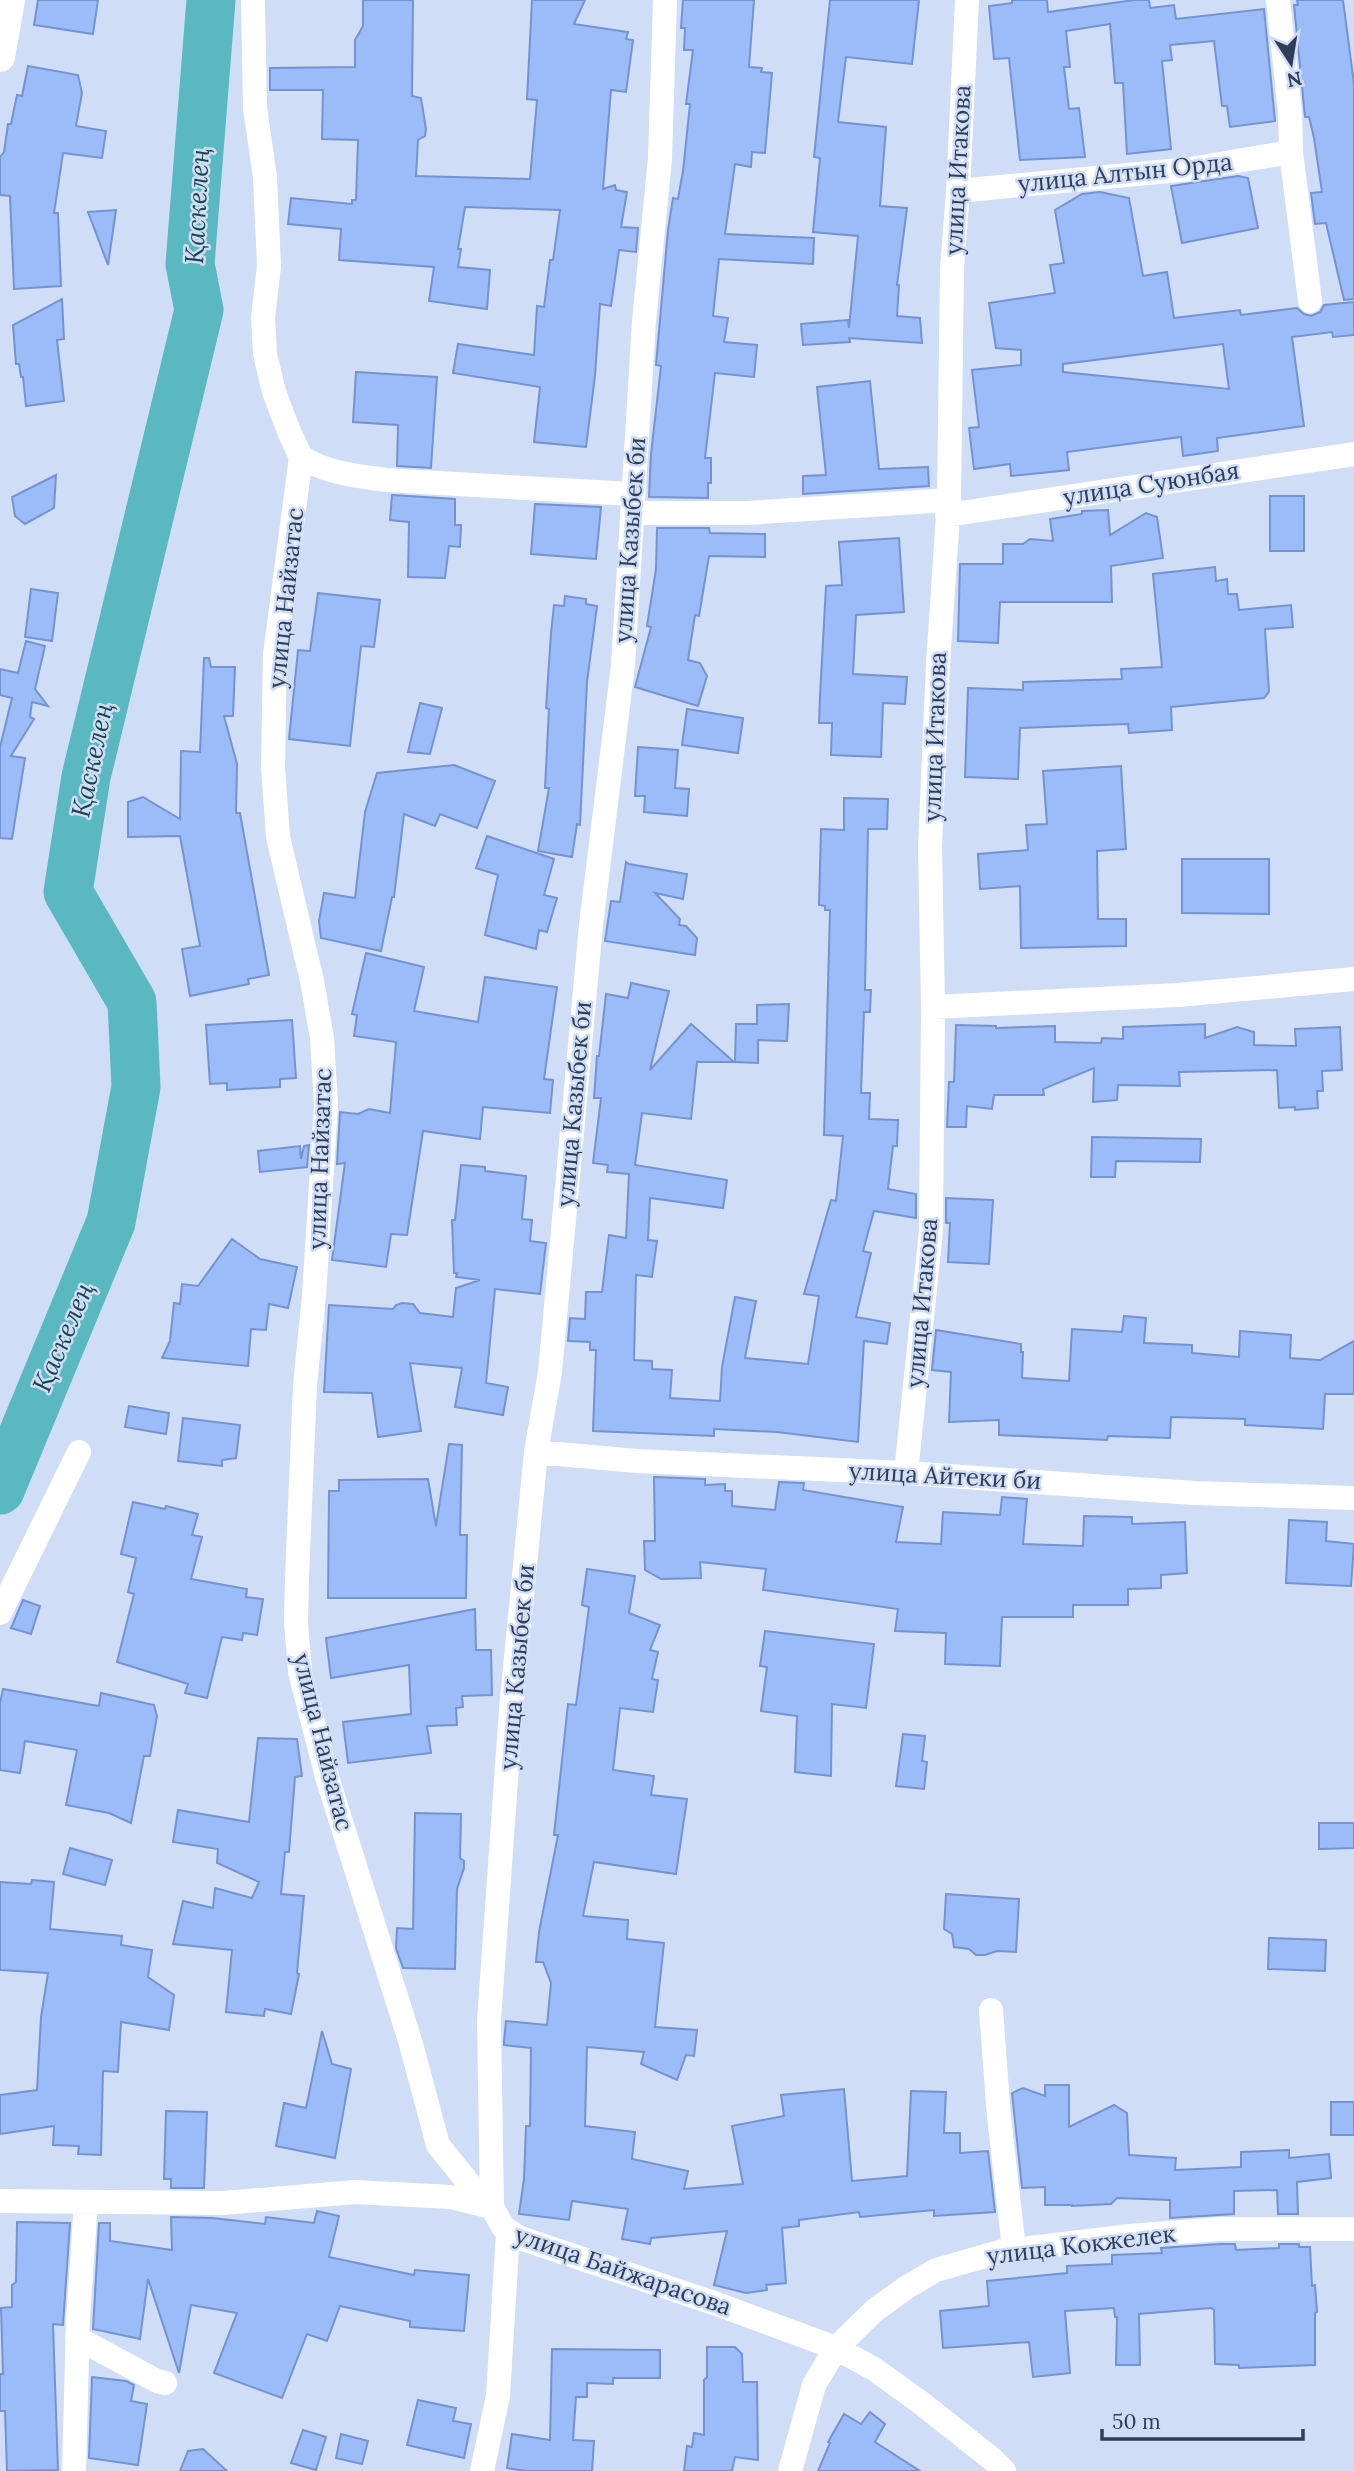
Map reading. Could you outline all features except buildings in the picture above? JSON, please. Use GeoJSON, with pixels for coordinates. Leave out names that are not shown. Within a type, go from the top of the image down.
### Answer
{"type":"FeatureCollection","features":[{"type":"Feature","properties":{"kind":"street"},"geometry":{"type":"LineString","coordinates":[[0,57],[9,0]]}},
{"type":"Feature","properties":{"kind":"street"},"geometry":{"type":"LineString","coordinates":[[253,0],[255,108],[265,177],[269,266],[263,318],[265,354],[274,391],[301,457]]}},
{"type":"Feature","properties":{"kind":"street","name":"улица Казыбек би"},"geometry":{"type":"LineString","coordinates":[[492,2207],[489,2021],[511,1709],[536,1452],[550,1372],[591,925],[623,665],[644,321],[660,158],[665,0]]}},
{"type":"Feature","properties":{"kind":"street","name":"улица Итакова"},"geometry":{"type":"LineString","coordinates":[[906,1473],[931,1230],[933,1007],[930,846],[937,664],[948,508],[952,270],[967,0]]}},
{"type":"Feature","properties":{"kind":"street"},"geometry":{"type":"LineString","coordinates":[[1278,0],[1290,111],[1291,152],[1310,301]]}},
{"type":"Feature","properties":{"kind":"street","name":"улица Алтын Орда"},"geometry":{"type":"LineString","coordinates":[[958,191],[1190,169],[1291,152]]}},
{"type":"Feature","properties":{"kind":"street","name":"улица Суюнбая"},"geometry":{"type":"LineString","coordinates":[[301,457],[314,465],[349,475],[386,480],[747,513],[948,508],[1354,454]]}},
{"type":"Feature","properties":{"kind":"street","name":"улица Найзатас"},"geometry":{"type":"LineString","coordinates":[[301,457],[275,654],[273,767],[278,837],[312,981],[322,1038],[326,1104],[314,1296],[305,1385],[296,1623],[300,1672],[327,1777],[407,2031],[438,2144],[471,2186],[492,2207]]}},
{"type":"Feature","properties":{"kind":"street"},"geometry":{"type":"LineString","coordinates":[[933,1007],[1178,995],[1354,979]]}},
{"type":"Feature","properties":{"kind":"street"},"geometry":{"type":"LineString","coordinates":[[0,1613],[79,1452]]}},
{"type":"Feature","properties":{"kind":"street","name":"улица Айтеки би"},"geometry":{"type":"LineString","coordinates":[[536,1452],[636,1461],[906,1473],[1194,1493],[1354,1498]]}},
{"type":"Feature","properties":{"kind":"street"},"geometry":{"type":"LineString","coordinates":[[991,2010],[999,2116],[1014,2249]]}},
{"type":"Feature","properties":{"kind":"street","name":"улица Байжарасова"},"geometry":{"type":"LineString","coordinates":[[0,2201],[223,2203],[355,2192],[451,2197],[492,2207],[508,2232],[520,2238],[714,2303],[836,2348],[874,2369],[920,2402],[1004,2471]]}},
{"type":"Feature","properties":{"kind":"street"},"geometry":{"type":"LineString","coordinates":[[74,2471],[86,2202]]}},
{"type":"Feature","properties":{"kind":"street","name":"улица Кокжелек"},"geometry":{"type":"LineString","coordinates":[[790,2471],[814,2385],[836,2348],[876,2311],[907,2287],[936,2270],[1014,2249],[1219,2229],[1354,2230]]}},
{"type":"Feature","properties":{"kind":"street"},"geometry":{"type":"LineString","coordinates":[[482,2471],[498,2396],[508,2232]]}},
{"type":"Feature","properties":{"kind":"street"},"geometry":{"type":"LineString","coordinates":[[78,2339],[156,2381],[165,2383]]}},
{"type":"Feature","properties":{"kind":"waterway","name":"Қаскелең"},"geometry":{"type":"LineString","coordinates":[[0,1490],[111,1222],[136,1087],[132,1002],[68,892],[86,777],[199,310],[190,264],[211,0]]}}]}
